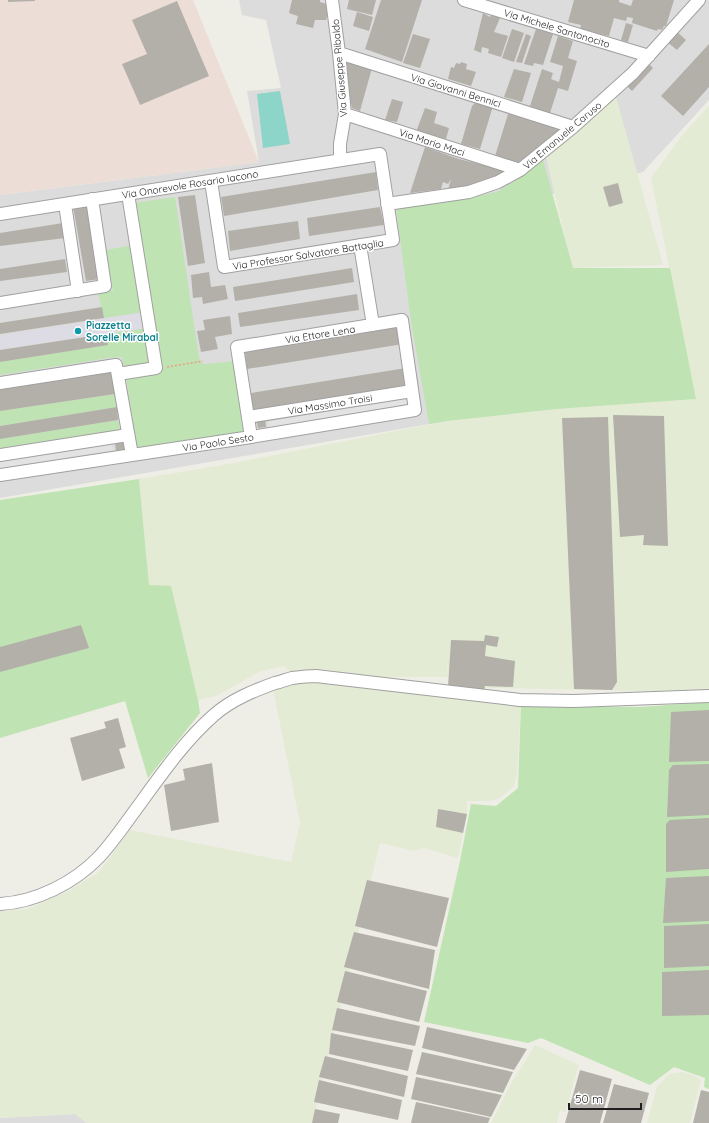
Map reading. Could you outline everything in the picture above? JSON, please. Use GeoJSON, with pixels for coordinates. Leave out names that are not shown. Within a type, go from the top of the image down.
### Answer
{"type":"FeatureCollection","features":[{"type":"Feature","properties":{"kind":"street","name":"Via Giuseppe Ribaldo"},"geometry":{"type":"LineString","coordinates":[[332,0],[345,114],[340,144],[340,160]]}},
{"type":"Feature","properties":{"kind":"street","name":"Via Michele Santonocito"},"geometry":{"type":"LineString","coordinates":[[464,0],[649,56]]}},
{"type":"Feature","properties":{"kind":"street","name":"Via Emanuele Caruso"},"geometry":{"type":"LineString","coordinates":[[387,204],[469,192],[498,182],[520,170],[633,73],[699,0]]}},
{"type":"Feature","properties":{"kind":"street","name":"Via Giovanni Bennici"},"geometry":{"type":"LineString","coordinates":[[339,53],[573,126]]}},
{"type":"Feature","properties":{"kind":"street","name":"Via Mario Maci"},"geometry":{"type":"LineString","coordinates":[[345,114],[520,170]]}},
{"type":"Feature","properties":{"kind":"street","name":"Via Onorevole Rosario Iacono"},"geometry":{"type":"LineString","coordinates":[[0,214],[380,154],[387,204]]}},
{"type":"Feature","properties":{"kind":"street","name":"Via Professor Salvatore Battaglia"},"geometry":{"type":"LineString","coordinates":[[211,181],[224,267],[393,240],[387,204]]}},
{"type":"Feature","properties":{"kind":"street"},"geometry":{"type":"LineString","coordinates":[[0,382],[117,370],[156,368],[128,194]]}},
{"type":"Feature","properties":{"kind":"street"},"geometry":{"type":"LineString","coordinates":[[0,303],[105,286],[92,199]]}},
{"type":"Feature","properties":{"kind":"street"},"geometry":{"type":"LineString","coordinates":[[64,204],[78,291]]}},
{"type":"Feature","properties":{"kind":"street"},"geometry":{"type":"LineString","coordinates":[[360,245],[373,325]]}},
{"type":"Feature","properties":{"kind":"street","name":"Via Ettore Lena"},"geometry":{"type":"LineString","coordinates":[[248,417],[237,347],[402,320],[412,391]]}},
{"type":"Feature","properties":{"kind":"street"},"geometry":{"type":"LineString","coordinates":[[117,370],[132,455]]}},
{"type":"Feature","properties":{"kind":"street","name":"Via Massimo Troisi"},"geometry":{"type":"LineString","coordinates":[[248,417],[412,391]]}},
{"type":"Feature","properties":{"kind":"street","name":"Via Paolo Sesto"},"geometry":{"type":"LineString","coordinates":[[0,475],[251,437],[415,410],[412,391]]}},
{"type":"Feature","properties":{"kind":"street"},"geometry":{"type":"LineString","coordinates":[[248,417],[251,437]]}},
{"type":"Feature","properties":{"kind":"street"},"geometry":{"type":"LineString","coordinates":[[0,455],[128,435]]}},
{"type":"Feature","properties":{"kind":"street"},"geometry":{"type":"LineString","coordinates":[[0,904],[28,899],[50,891],[69,881],[84,870],[99,857],[114,839],[187,742],[214,715],[234,700],[264,687],[291,678],[316,676],[520,700],[574,701],[709,696]]}},
{"type":"Feature","properties":{"kind":"path"},"geometry":{"type":"LineString","coordinates":[[156,368],[204,361]]}},
{"type":"Feature","properties":{"kind":"shaded area"},"geometry":{"type":"Polygon","coordinates":[[[0,0],[193,0],[259,162],[0,195],[0,0]]]}},
{"type":"Feature","properties":{"kind":"shaded area"},"geometry":{"type":"Polygon","coordinates":[[[239,0],[709,0],[709,100],[643,172],[425,225],[447,421],[0,498],[0,195],[259,162],[247,91],[281,88],[266,20],[242,15],[239,0]]]}},
{"type":"Feature","properties":{"kind":"shaded area"},"geometry":{"type":"Polygon","coordinates":[[[280,91],[290,144],[263,148],[257,94],[280,91]]]}},
{"type":"Feature","properties":{"kind":"shaded area","name":"Piazzetta Sorelle Mirabal"},"geometry":{"type":"Polygon","coordinates":[[[145,312],[147,328],[0,349],[0,336],[145,312]]]}},
{"type":"Feature","properties":{"kind":"shaded area"},"geometry":{"type":"Polygon","coordinates":[[[409,397],[410,404],[269,428],[268,419],[409,397]]]}},
{"type":"Feature","properties":{"kind":"shaded area"},"geometry":{"type":"Polygon","coordinates":[[[112,444],[113,450],[0,468],[0,461],[112,444]]]}},
{"type":"Feature","properties":{"kind":"shaded area"},"geometry":{"type":"Polygon","coordinates":[[[75,1114],[87,1123],[0,1123],[0,1118],[75,1114]]]}},
{"type":"Feature","properties":{"kind":"green space"},"geometry":{"type":"Polygon","coordinates":[[[616,97],[663,265],[572,268],[546,157],[616,97]]]}},
{"type":"Feature","properties":{"kind":"green space"},"geometry":{"type":"Polygon","coordinates":[[[709,106],[709,690],[692,692],[448,687],[449,677],[446,656],[448,677],[383,677],[323,669],[290,672],[284,666],[261,671],[216,696],[198,700],[171,587],[149,585],[139,479],[223,465],[447,421],[557,409],[696,399],[651,178],[683,134],[709,106]]]}},
{"type":"Feature","properties":{"kind":"green space"},"geometry":{"type":"Polygon","coordinates":[[[543,160],[573,268],[670,268],[696,399],[557,409],[429,424],[411,321],[396,208],[470,198],[499,191],[543,160]]]}},
{"type":"Feature","properties":{"kind":"green space"},"geometry":{"type":"Polygon","coordinates":[[[175,197],[199,358],[202,364],[234,361],[246,432],[137,448],[126,377],[157,370],[133,203],[175,197]]]}},
{"type":"Feature","properties":{"kind":"green space"},"geometry":{"type":"Polygon","coordinates":[[[133,245],[145,312],[104,318],[98,293],[113,290],[106,250],[133,245]]]}},
{"type":"Feature","properties":{"kind":"green space"},"geometry":{"type":"Polygon","coordinates":[[[147,328],[154,367],[125,372],[122,357],[110,358],[109,355],[109,358],[0,375],[0,362],[107,345],[105,334],[147,328]]]}},
{"type":"Feature","properties":{"kind":"green space"},"geometry":{"type":"Polygon","coordinates":[[[115,394],[117,407],[0,426],[0,411],[115,394]]]}},
{"type":"Feature","properties":{"kind":"green space"},"geometry":{"type":"Polygon","coordinates":[[[118,420],[120,430],[0,448],[0,439],[118,420]]]}},
{"type":"Feature","properties":{"kind":"green space"},"geometry":{"type":"Polygon","coordinates":[[[139,479],[149,585],[171,586],[200,713],[148,778],[125,701],[0,738],[0,500],[139,479]]]}},
{"type":"Feature","properties":{"kind":"green space"},"geometry":{"type":"Polygon","coordinates":[[[291,678],[521,706],[517,775],[514,786],[500,798],[489,801],[467,801],[467,814],[458,858],[424,848],[414,851],[380,843],[312,1123],[87,1123],[75,1114],[0,1118],[0,911],[28,909],[70,890],[99,872],[130,830],[291,862],[300,823],[272,684],[291,678]]]}},
{"type":"Feature","properties":{"kind":"green space"},"geometry":{"type":"Polygon","coordinates":[[[709,702],[709,1089],[704,1087],[705,1078],[674,1067],[650,1085],[541,1038],[528,1043],[424,1022],[460,861],[471,804],[496,806],[518,788],[521,706],[641,707],[709,702]]]}},
{"type":"Feature","properties":{"kind":"green space"},"geometry":{"type":"Polygon","coordinates":[[[535,1045],[579,1065],[565,1113],[560,1109],[557,1123],[491,1123],[512,1082],[535,1045]]]}},
{"type":"Feature","properties":{"kind":"green space"},"geometry":{"type":"Polygon","coordinates":[[[682,1072],[695,1076],[701,1080],[690,1123],[647,1123],[657,1087],[669,1074],[682,1072]]]}},
{"type":"Feature","properties":{"kind":"building"},"geometry":{"type":"Polygon","coordinates":[[[8,0],[35,0],[35,1],[8,2],[8,0]]]}},
{"type":"Feature","properties":{"kind":"building"},"geometry":{"type":"Polygon","coordinates":[[[292,0],[320,0],[320,2],[330,5],[326,20],[315,20],[313,28],[296,24],[298,16],[289,13],[292,0]]]}},
{"type":"Feature","properties":{"kind":"building"},"geometry":{"type":"Polygon","coordinates":[[[349,0],[376,0],[372,15],[347,9],[349,0]]]}},
{"type":"Feature","properties":{"kind":"building"},"geometry":{"type":"Polygon","coordinates":[[[381,0],[422,0],[402,62],[365,49],[381,0]]]}},
{"type":"Feature","properties":{"kind":"building"},"geometry":{"type":"Polygon","coordinates":[[[574,0],[619,0],[619,2],[631,6],[633,0],[674,0],[666,26],[664,26],[662,30],[658,29],[657,31],[632,23],[633,18],[627,17],[626,21],[614,18],[609,36],[580,30],[581,25],[568,22],[574,0]]]}},
{"type":"Feature","properties":{"kind":"building"},"geometry":{"type":"Polygon","coordinates":[[[177,1],[209,76],[140,105],[122,64],[147,54],[132,20],[177,1]]]}},
{"type":"Feature","properties":{"kind":"building"},"geometry":{"type":"Polygon","coordinates":[[[357,12],[373,17],[369,31],[353,26],[357,12]]]}},
{"type":"Feature","properties":{"kind":"building"},"geometry":{"type":"Polygon","coordinates":[[[483,13],[490,17],[491,15],[495,15],[499,17],[500,18],[494,32],[508,36],[501,57],[488,53],[489,49],[482,47],[481,53],[474,50],[483,13]]]}},
{"type":"Feature","properties":{"kind":"building"},"geometry":{"type":"Polygon","coordinates":[[[626,23],[633,25],[628,42],[621,40],[626,23]]]}},
{"type":"Feature","properties":{"kind":"building"},"geometry":{"type":"Polygon","coordinates":[[[512,29],[524,33],[514,62],[502,58],[512,29]]]}},
{"type":"Feature","properties":{"kind":"building"},"geometry":{"type":"Polygon","coordinates":[[[536,29],[553,34],[543,65],[534,63],[533,66],[524,64],[536,29]]]}},
{"type":"Feature","properties":{"kind":"building"},"geometry":{"type":"Polygon","coordinates":[[[675,30],[686,40],[677,50],[666,41],[675,30]]]}},
{"type":"Feature","properties":{"kind":"building"},"geometry":{"type":"Polygon","coordinates":[[[413,34],[430,39],[420,68],[403,63],[413,34]]]}},
{"type":"Feature","properties":{"kind":"building"},"geometry":{"type":"Polygon","coordinates":[[[526,34],[531,36],[522,63],[516,62],[526,34]]]}},
{"type":"Feature","properties":{"kind":"building"},"geometry":{"type":"Polygon","coordinates":[[[558,36],[573,41],[568,58],[577,61],[568,91],[558,88],[550,113],[530,106],[542,69],[553,73],[551,79],[559,82],[563,66],[550,62],[558,36]]]}},
{"type":"Feature","properties":{"kind":"building"},"geometry":{"type":"Polygon","coordinates":[[[709,44],[709,87],[683,116],[661,96],[709,44]]]}},
{"type":"Feature","properties":{"kind":"building"},"geometry":{"type":"Polygon","coordinates":[[[348,61],[372,68],[360,111],[352,108],[344,74],[348,61]]]}},
{"type":"Feature","properties":{"kind":"building"},"geometry":{"type":"Polygon","coordinates":[[[461,62],[467,64],[466,69],[476,72],[471,86],[448,79],[451,67],[454,68],[456,63],[460,64],[461,62]]]}},
{"type":"Feature","properties":{"kind":"building"},"geometry":{"type":"Polygon","coordinates":[[[649,64],[653,68],[632,91],[626,85],[649,64]]]}},
{"type":"Feature","properties":{"kind":"building"},"geometry":{"type":"Polygon","coordinates":[[[514,69],[531,73],[522,102],[504,97],[514,69]]]}},
{"type":"Feature","properties":{"kind":"building"},"geometry":{"type":"Polygon","coordinates":[[[392,99],[403,102],[397,122],[385,120],[392,99]]]}},
{"type":"Feature","properties":{"kind":"building"},"geometry":{"type":"Polygon","coordinates":[[[477,101],[493,106],[480,149],[461,144],[472,106],[477,101]]]}},
{"type":"Feature","properties":{"kind":"building"},"geometry":{"type":"Polygon","coordinates":[[[425,108],[437,112],[434,123],[449,128],[446,139],[416,132],[425,108]]]}},
{"type":"Feature","properties":{"kind":"building"},"geometry":{"type":"Polygon","coordinates":[[[509,111],[564,131],[520,166],[495,156],[509,111]]]}},
{"type":"Feature","properties":{"kind":"building"},"geometry":{"type":"Polygon","coordinates":[[[425,147],[459,159],[506,171],[506,173],[470,185],[448,190],[451,179],[448,184],[443,182],[441,189],[410,193],[425,147]]]}},
{"type":"Feature","properties":{"kind":"building"},"geometry":{"type":"Polygon","coordinates":[[[376,172],[378,190],[224,216],[221,197],[376,172]]]}},
{"type":"Feature","properties":{"kind":"building"},"geometry":{"type":"Polygon","coordinates":[[[618,183],[623,203],[609,207],[603,187],[618,183]]]}},
{"type":"Feature","properties":{"kind":"building"},"geometry":{"type":"Polygon","coordinates":[[[195,195],[205,263],[188,266],[178,197],[195,195]]]}},
{"type":"Feature","properties":{"kind":"building"},"geometry":{"type":"Polygon","coordinates":[[[88,204],[100,279],[86,281],[73,206],[88,204]]]}},
{"type":"Feature","properties":{"kind":"building"},"geometry":{"type":"Polygon","coordinates":[[[380,207],[384,225],[309,236],[307,218],[380,207]]]}},
{"type":"Feature","properties":{"kind":"building"},"geometry":{"type":"Polygon","coordinates":[[[298,221],[300,239],[230,251],[228,231],[298,221]]]}},
{"type":"Feature","properties":{"kind":"building"},"geometry":{"type":"Polygon","coordinates":[[[63,223],[65,238],[0,246],[0,233],[63,223]]]}},
{"type":"Feature","properties":{"kind":"building"},"geometry":{"type":"Polygon","coordinates":[[[65,259],[67,272],[0,281],[0,269],[65,259]]]}},
{"type":"Feature","properties":{"kind":"building"},"geometry":{"type":"Polygon","coordinates":[[[352,268],[354,282],[235,301],[233,287],[352,268]]]}},
{"type":"Feature","properties":{"kind":"building"},"geometry":{"type":"Polygon","coordinates":[[[209,272],[211,287],[225,285],[228,299],[203,304],[202,297],[193,298],[191,275],[209,272]]]}},
{"type":"Feature","properties":{"kind":"building"},"geometry":{"type":"Polygon","coordinates":[[[357,294],[359,310],[240,327],[238,313],[357,294]]]}},
{"type":"Feature","properties":{"kind":"building"},"geometry":{"type":"Polygon","coordinates":[[[102,307],[104,318],[0,334],[0,323],[102,307]]]}},
{"type":"Feature","properties":{"kind":"building"},"geometry":{"type":"Polygon","coordinates":[[[230,316],[232,334],[215,337],[218,349],[201,352],[197,331],[205,330],[203,320],[230,316]]]}},
{"type":"Feature","properties":{"kind":"building"},"geometry":{"type":"Polygon","coordinates":[[[400,327],[403,344],[247,369],[245,352],[400,327]]]}},
{"type":"Feature","properties":{"kind":"building"},"geometry":{"type":"Polygon","coordinates":[[[105,334],[108,345],[0,362],[0,350],[105,334]]]}},
{"type":"Feature","properties":{"kind":"building"},"geometry":{"type":"Polygon","coordinates":[[[406,368],[408,385],[253,411],[251,393],[406,368]]]}},
{"type":"Feature","properties":{"kind":"building"},"geometry":{"type":"Polygon","coordinates":[[[112,372],[115,394],[0,411],[0,389],[112,372]]]}},
{"type":"Feature","properties":{"kind":"building"},"geometry":{"type":"Polygon","coordinates":[[[117,407],[118,420],[0,439],[0,426],[117,407]]]}},
{"type":"Feature","properties":{"kind":"building"},"geometry":{"type":"Polygon","coordinates":[[[613,415],[664,416],[668,546],[643,545],[644,535],[620,537],[613,415]]]}},
{"type":"Feature","properties":{"kind":"building"},"geometry":{"type":"Polygon","coordinates":[[[265,417],[266,427],[258,428],[256,419],[265,417]]]}},
{"type":"Feature","properties":{"kind":"building"},"geometry":{"type":"Polygon","coordinates":[[[608,417],[617,682],[612,690],[574,689],[562,418],[608,417]]]}},
{"type":"Feature","properties":{"kind":"building"},"geometry":{"type":"Polygon","coordinates":[[[124,440],[126,450],[116,451],[115,442],[124,440]]]}},
{"type":"Feature","properties":{"kind":"building"},"geometry":{"type":"Polygon","coordinates":[[[81,625],[89,648],[0,672],[0,647],[81,625]]]}},
{"type":"Feature","properties":{"kind":"building"},"geometry":{"type":"Polygon","coordinates":[[[485,635],[499,637],[497,647],[486,645],[485,656],[515,661],[513,687],[485,686],[484,691],[448,687],[451,640],[484,641],[485,635]]]}},
{"type":"Feature","properties":{"kind":"building"},"geometry":{"type":"Polygon","coordinates":[[[709,710],[709,761],[669,762],[671,712],[709,710]]]}},
{"type":"Feature","properties":{"kind":"building"},"geometry":{"type":"Polygon","coordinates":[[[118,718],[126,747],[119,749],[125,768],[82,781],[70,738],[106,728],[104,722],[118,718]]]}},
{"type":"Feature","properties":{"kind":"building"},"geometry":{"type":"Polygon","coordinates":[[[212,763],[219,822],[171,831],[164,785],[185,780],[183,769],[212,763]]]}},
{"type":"Feature","properties":{"kind":"building"},"geometry":{"type":"Polygon","coordinates":[[[709,764],[709,815],[667,817],[669,770],[673,765],[709,764]]]}},
{"type":"Feature","properties":{"kind":"building"},"geometry":{"type":"Polygon","coordinates":[[[438,809],[467,814],[463,833],[436,827],[438,809]]]}},
{"type":"Feature","properties":{"kind":"building"},"geometry":{"type":"Polygon","coordinates":[[[709,818],[709,869],[666,872],[666,824],[670,820],[709,818]]]}},
{"type":"Feature","properties":{"kind":"building"},"geometry":{"type":"Polygon","coordinates":[[[709,876],[709,921],[663,923],[666,878],[709,876]]]}},
{"type":"Feature","properties":{"kind":"building"},"geometry":{"type":"Polygon","coordinates":[[[367,880],[449,898],[437,947],[355,926],[367,880]]]}},
{"type":"Feature","properties":{"kind":"building"},"geometry":{"type":"Polygon","coordinates":[[[709,924],[709,966],[664,968],[664,926],[709,924]]]}},
{"type":"Feature","properties":{"kind":"building"},"geometry":{"type":"Polygon","coordinates":[[[354,932],[435,950],[429,989],[344,967],[354,932]]]}},
{"type":"Feature","properties":{"kind":"building"},"geometry":{"type":"Polygon","coordinates":[[[709,970],[709,1015],[662,1016],[662,972],[709,970]]]}},
{"type":"Feature","properties":{"kind":"building"},"geometry":{"type":"Polygon","coordinates":[[[345,971],[427,991],[419,1022],[337,1002],[345,971]]]}},
{"type":"Feature","properties":{"kind":"building"},"geometry":{"type":"Polygon","coordinates":[[[337,1008],[420,1026],[415,1046],[332,1030],[337,1008]]]}},
{"type":"Feature","properties":{"kind":"building"},"geometry":{"type":"Polygon","coordinates":[[[427,1027],[527,1049],[514,1070],[422,1048],[427,1027]]]}},
{"type":"Feature","properties":{"kind":"building"},"geometry":{"type":"Polygon","coordinates":[[[331,1033],[413,1050],[408,1071],[329,1054],[331,1033]]]}},
{"type":"Feature","properties":{"kind":"building"},"geometry":{"type":"Polygon","coordinates":[[[422,1052],[513,1072],[503,1093],[416,1074],[422,1052]]]}},
{"type":"Feature","properties":{"kind":"building"},"geometry":{"type":"Polygon","coordinates":[[[325,1056],[408,1076],[404,1097],[319,1077],[325,1056]]]}},
{"type":"Feature","properties":{"kind":"building"},"geometry":{"type":"Polygon","coordinates":[[[580,1070],[612,1079],[600,1123],[565,1123],[580,1070]]]}},
{"type":"Feature","properties":{"kind":"building"},"geometry":{"type":"Polygon","coordinates":[[[416,1077],[502,1095],[491,1117],[411,1099],[416,1077]]]}},
{"type":"Feature","properties":{"kind":"building"},"geometry":{"type":"Polygon","coordinates":[[[319,1080],[402,1100],[398,1120],[314,1102],[319,1080]]]}},
{"type":"Feature","properties":{"kind":"building"},"geometry":{"type":"Polygon","coordinates":[[[614,1084],[649,1093],[641,1123],[603,1123],[614,1084]]]}},
{"type":"Feature","properties":{"kind":"building"},"geometry":{"type":"Polygon","coordinates":[[[701,1090],[709,1092],[709,1123],[693,1123],[701,1090]]]}},
{"type":"Feature","properties":{"kind":"building"},"geometry":{"type":"Polygon","coordinates":[[[416,1102],[490,1118],[488,1123],[411,1123],[416,1102]]]}},
{"type":"Feature","properties":{"kind":"building"},"geometry":{"type":"Polygon","coordinates":[[[315,1109],[340,1114],[338,1123],[312,1123],[315,1109]]]}},
{"type":"Feature","properties":{"kind":"place","name":"Piazzetta Sorelle Mirabal"},"geometry":{"type":"Point","coordinates":[78,331]}}]}
